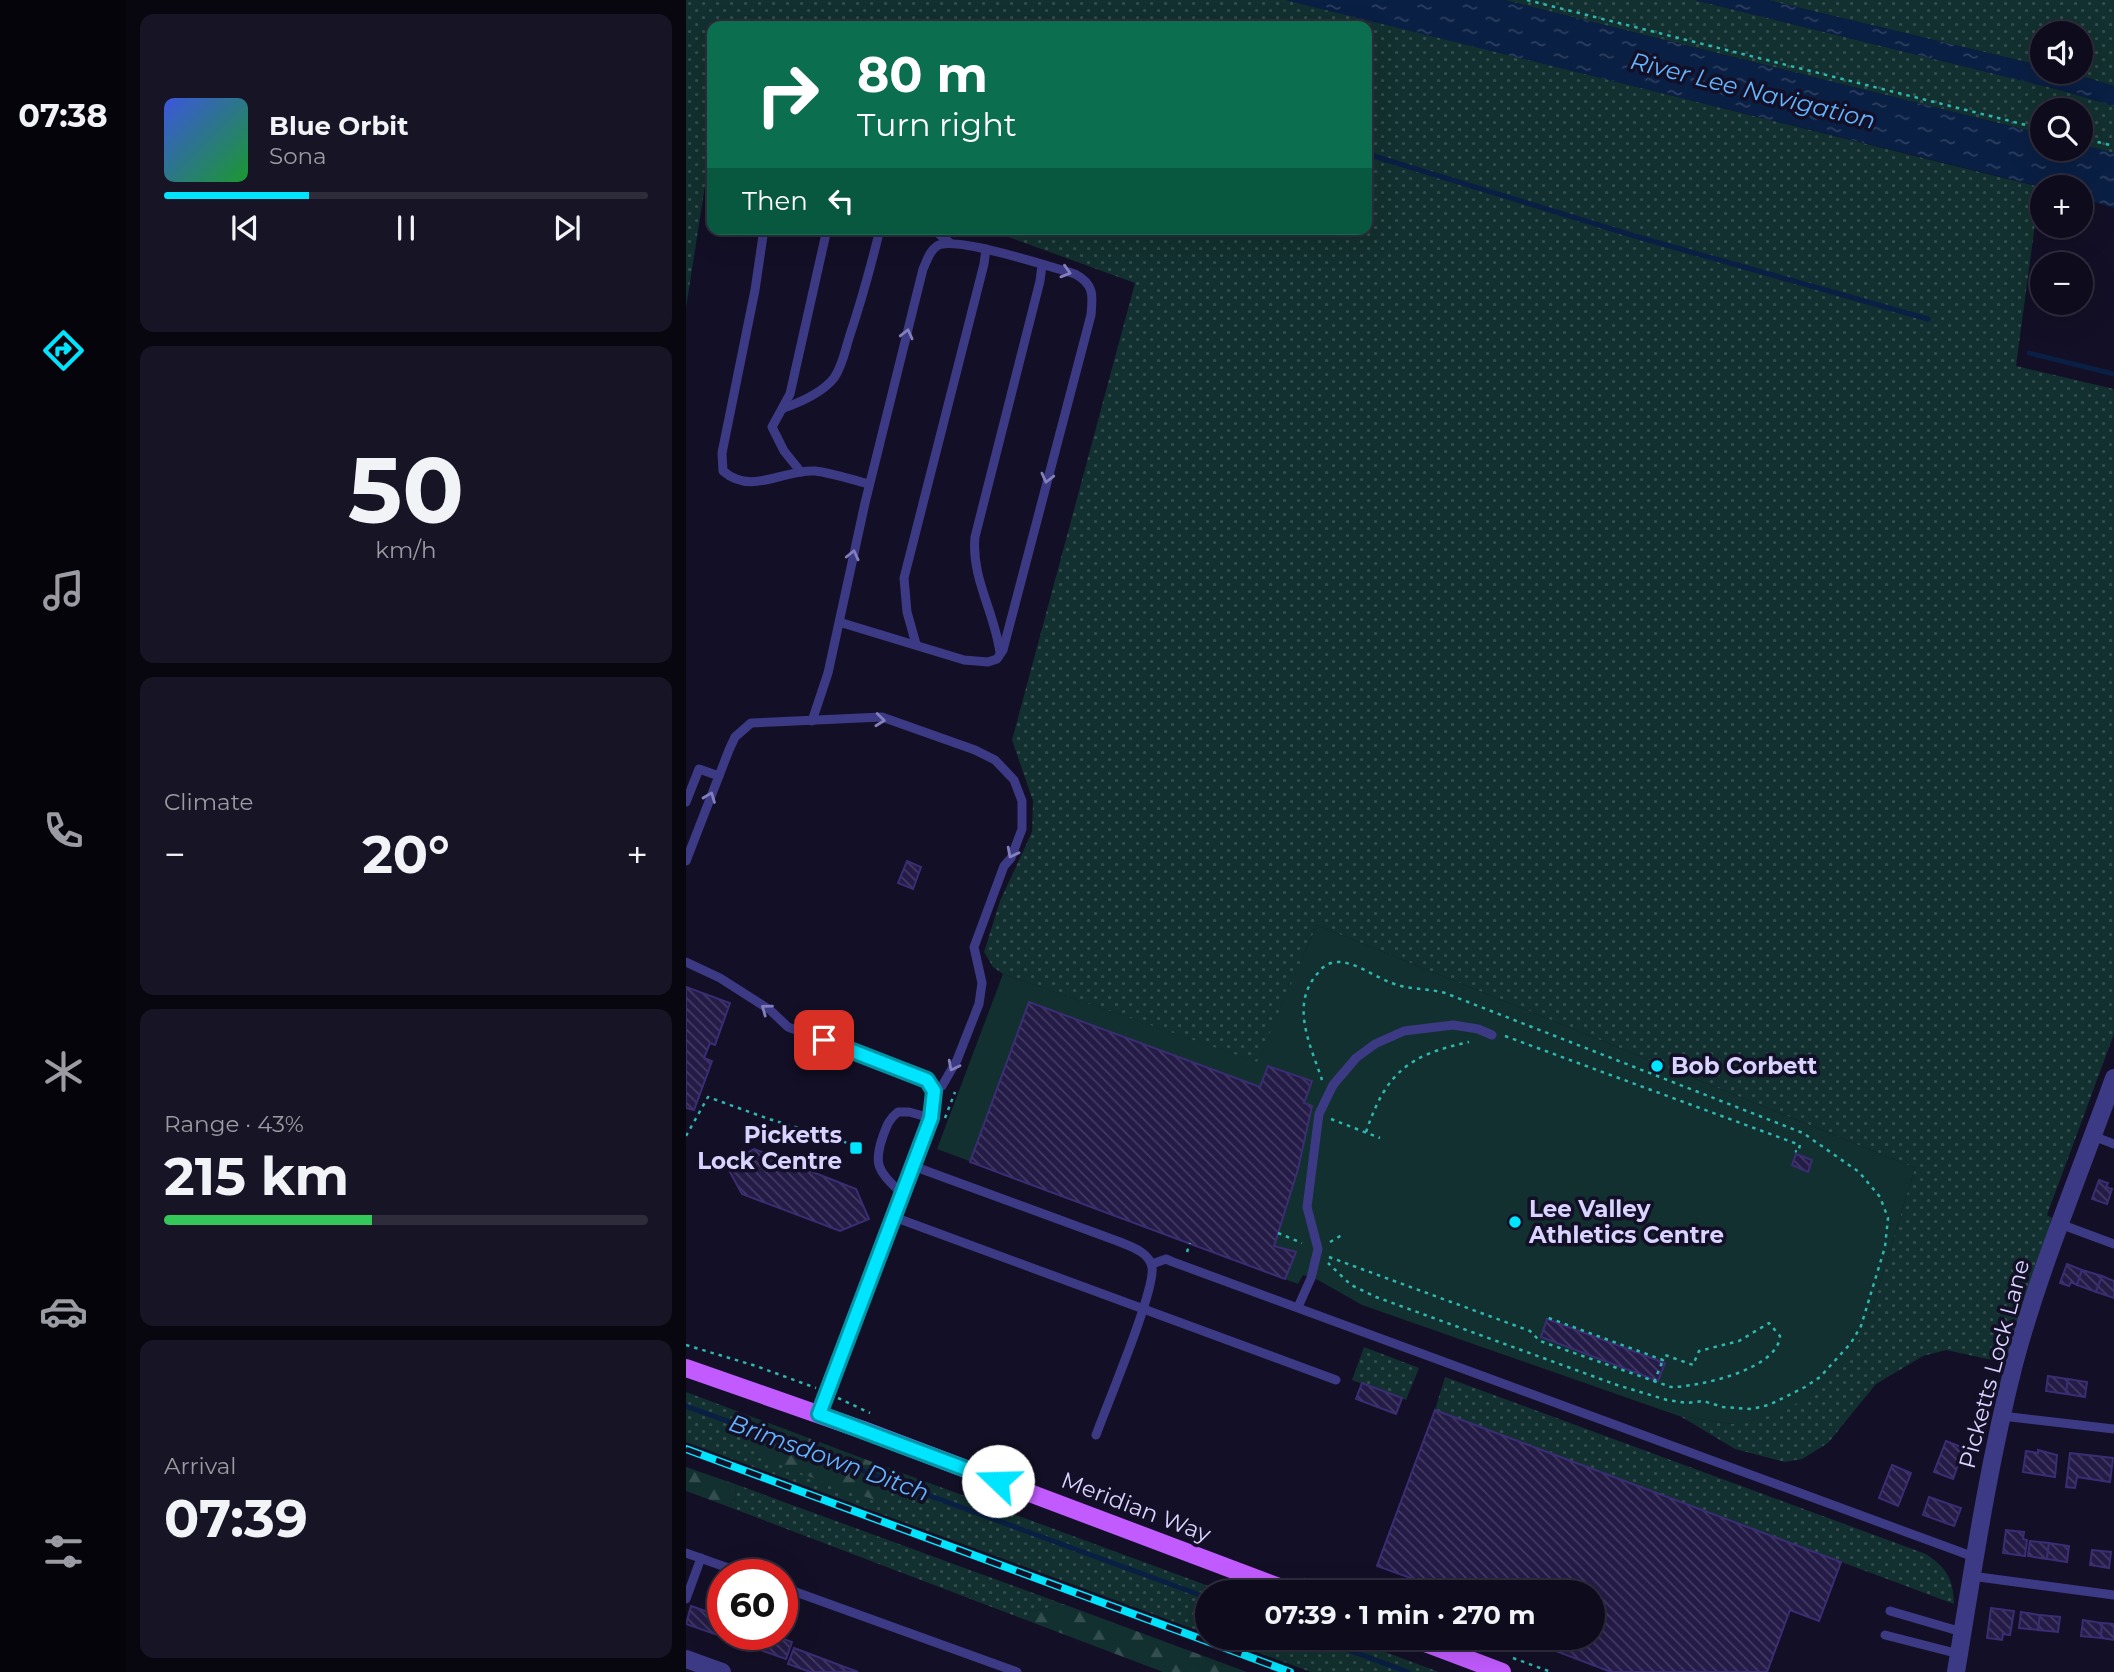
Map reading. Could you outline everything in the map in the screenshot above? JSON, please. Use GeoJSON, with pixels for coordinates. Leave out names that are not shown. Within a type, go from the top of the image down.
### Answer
{"type":"FeatureCollection","features":[{"type":"Feature","properties":{"kind":"main road","name":"Meridian Way"},"geometry":{"type":"LineString","coordinates":[[686,1368],[819,1414],[1260,1580]]}},
{"type":"Feature","properties":{"kind":"main road"},"geometry":{"type":"LineString","coordinates":[[1444,1650],[1502,1672]]}},
{"type":"Feature","properties":{"kind":"street","name":"Picketts Lock Lane"},"geometry":{"type":"LineString","coordinates":[[1957,1663],[1987,1480],[2025,1328],[2114,1079]]}},
{"type":"Feature","properties":{"kind":"street"},"geometry":{"type":"LineString","coordinates":[[686,1659],[722,1672]]}},
{"type":"Feature","properties":{"kind":"lane"},"geometry":{"type":"LineString","coordinates":[[763,235],[721,464],[723,471],[729,477],[753,482],[766,482],[801,472],[816,471],[869,484]]}},
{"type":"Feature","properties":{"kind":"lane"},"geometry":{"type":"LineString","coordinates":[[801,472],[784,451],[772,427],[790,394],[826,235]]}},
{"type":"Feature","properties":{"kind":"lane"},"geometry":{"type":"LineString","coordinates":[[784,408],[800,402],[834,378],[859,310],[878,235]]}},
{"type":"Feature","properties":{"kind":"lane"},"geometry":{"type":"LineString","coordinates":[[940,235],[950,243]]}},
{"type":"Feature","properties":{"kind":"lane"},"geometry":{"type":"LineString","coordinates":[[812,721],[828,673],[839,622],[869,484],[923,269],[930,252],[939,244],[950,243],[986,249],[1085,279],[1092,299],[1091,315],[1003,650],[997,659],[988,662],[964,660],[839,622]]}},
{"type":"Feature","properties":{"kind":"lane"},"geometry":{"type":"LineString","coordinates":[[916,644],[907,612],[904,578],[986,249]]}},
{"type":"Feature","properties":{"kind":"lane"},"geometry":{"type":"LineString","coordinates":[[1000,654],[975,569],[975,537],[1042,265]]}},
{"type":"Feature","properties":{"kind":"lane"},"geometry":{"type":"LineString","coordinates":[[686,861],[735,737],[751,723],[882,718],[975,750],[995,760],[1014,780],[1022,801],[1022,829],[1011,858],[1004,866],[974,947],[982,983],[979,1004],[957,1059],[942,1086],[934,1091]]}},
{"type":"Feature","properties":{"kind":"lane"},"geometry":{"type":"LineString","coordinates":[[686,802],[698,769],[719,776]]}},
{"type":"Feature","properties":{"kind":"lane"},"geometry":{"type":"LineString","coordinates":[[686,962],[720,978],[770,1010],[788,1027],[927,1080],[934,1091],[931,1118],[914,1166],[819,1414]]}},
{"type":"Feature","properties":{"kind":"lane"},"geometry":{"type":"LineString","coordinates":[[1298,1307],[1311,1278],[1318,1249],[1307,1208],[1319,1114],[1333,1085],[1343,1072],[1375,1044],[1404,1031],[1453,1025],[1478,1029],[1492,1035]]}},
{"type":"Feature","properties":{"kind":"lane"},"geometry":{"type":"LineString","coordinates":[[902,1194],[877,1165],[877,1152],[889,1119],[898,1112],[931,1118]]}},
{"type":"Feature","properties":{"kind":"lane"},"geometry":{"type":"LineString","coordinates":[[2093,1136],[2114,1144]]}},
{"type":"Feature","properties":{"kind":"lane"},"geometry":{"type":"LineString","coordinates":[[914,1166],[1120,1241],[1145,1254],[1152,1264],[1152,1275],[1143,1309],[1096,1435]]}},
{"type":"Feature","properties":{"kind":"lane"},"geometry":{"type":"LineString","coordinates":[[894,1217],[1336,1380]]}},
{"type":"Feature","properties":{"kind":"lane"},"geometry":{"type":"LineString","coordinates":[[2060,1224],[2114,1244]]}},
{"type":"Feature","properties":{"kind":"lane"},"geometry":{"type":"LineString","coordinates":[[1152,1264],[1166,1259],[1974,1557]]}},
{"type":"Feature","properties":{"kind":"lane"},"geometry":{"type":"LineString","coordinates":[[2002,1416],[2114,1429]]}},
{"type":"Feature","properties":{"kind":"lane"},"geometry":{"type":"LineString","coordinates":[[686,1553],[707,1560]]}},
{"type":"Feature","properties":{"kind":"lane"},"geometry":{"type":"LineString","coordinates":[[686,1599],[701,1558]]}},
{"type":"Feature","properties":{"kind":"lane"},"geometry":{"type":"LineString","coordinates":[[1971,1576],[2114,1595]]}},
{"type":"Feature","properties":{"kind":"lane"},"geometry":{"type":"LineString","coordinates":[[798,1593],[1017,1672]]}},
{"type":"Feature","properties":{"kind":"lane"},"geometry":{"type":"LineString","coordinates":[[1890,1611],[1962,1632]]}},
{"type":"Feature","properties":{"kind":"lane"},"geometry":{"type":"LineString","coordinates":[[1885,1635],[1957,1663]]}},
{"type":"Feature","properties":{"kind":"path"},"geometry":{"type":"LineString","coordinates":[[1527,0],[2030,125]]}},
{"type":"Feature","properties":{"kind":"path"},"geometry":{"type":"LineString","coordinates":[[2093,141],[2114,146]]}},
{"type":"Feature","properties":{"kind":"path"},"geometry":{"type":"LineString","coordinates":[[1325,1092],[1304,1025],[1303,1000],[1308,985],[1324,967],[1333,962],[1345,963],[1392,984],[1445,993],[1803,1133],[1858,1172],[1880,1197],[1888,1218],[1885,1247],[1861,1326],[1851,1343],[1820,1377],[1805,1387],[1769,1405],[1751,1409],[1723,1407],[1703,1401],[1686,1403],[1667,1400],[1617,1385],[1376,1297],[1351,1285],[1328,1264]]}},
{"type":"Feature","properties":{"kind":"path"},"geometry":{"type":"LineString","coordinates":[[1366,1132],[1380,1094],[1406,1066],[1434,1050],[1490,1039],[1494,1031],[1800,1145],[1798,1152],[1795,1151]]}},
{"type":"Feature","properties":{"kind":"path"},"geometry":{"type":"LineString","coordinates":[[686,1136],[708,1097],[877,1152]]}},
{"type":"Feature","properties":{"kind":"path"},"geometry":{"type":"LineString","coordinates":[[1328,1117],[1380,1138]]}},
{"type":"Feature","properties":{"kind":"path"},"geometry":{"type":"LineString","coordinates":[[1278,1233],[1318,1249]]}},
{"type":"Feature","properties":{"kind":"path"},"geometry":{"type":"LineString","coordinates":[[1335,1239],[1342,1236]]}},
{"type":"Feature","properties":{"kind":"path"},"geometry":{"type":"LineString","coordinates":[[1330,1258],[1530,1331],[1541,1341],[1654,1382],[1671,1387],[1714,1381],[1739,1372],[1771,1353],[1777,1347],[1780,1336],[1769,1323],[1739,1341],[1699,1351],[1693,1365],[1664,1354],[1654,1382]]}},
{"type":"Feature","properties":{"kind":"path"},"geometry":{"type":"LineString","coordinates":[[1546,1317],[1663,1360]]}},
{"type":"Feature","properties":{"kind":"path"},"geometry":{"type":"LineString","coordinates":[[686,1345],[798,1381]]}},
{"type":"Feature","properties":{"kind":"green space"},"geometry":{"type":"Polygon","coordinates":[[[686,0],[1287,0],[1372,21],[707,21],[706,179],[686,308],[686,0]]]}},
{"type":"Feature","properties":{"kind":"green space"},"geometry":{"type":"Polygon","coordinates":[[[1504,0],[1695,0],[2087,98],[2030,98],[2030,131],[1504,0]]]}},
{"type":"Feature","properties":{"kind":"green space"},"geometry":{"type":"Polygon","coordinates":[[[1767,0],[2114,0],[2114,86],[2093,80],[2093,21],[2030,21],[2030,63],[1767,0]]]}},
{"type":"Feature","properties":{"kind":"green space"},"geometry":{"type":"Polygon","coordinates":[[[1372,21],[2030,185],[2030,238],[2033,238],[2016,366],[2114,389],[2114,1034],[2047,1215],[2052,1218],[2006,1363],[1946,1350],[1923,1356],[1876,1384],[1828,1443],[1802,1459],[1785,1462],[1735,1449],[1680,1416],[1733,1424],[1866,1328],[1915,1168],[1317,925],[1258,1063],[1003,974],[993,967],[984,952],[1000,901],[1032,832],[1033,801],[1012,740],[1135,283],[1003,235],[1372,235],[1372,21]]]}},
{"type":"Feature","properties":{"kind":"green space"},"geometry":{"type":"Polygon","coordinates":[[[2093,100],[2114,106],[2114,155],[2093,148],[2093,100]]]}},
{"type":"Feature","properties":{"kind":"green space","name":"Lee Valley Athletics Centre"},"geometry":{"type":"Polygon","coordinates":[[[1317,925],[1915,1168],[1866,1328],[1847,1360],[1809,1395],[1782,1413],[1733,1424],[1679,1416],[1362,1305],[1318,1280],[1303,1275],[1298,1284],[937,1149],[1003,974],[1257,1062],[1317,925]]]}},
{"type":"Feature","properties":{"kind":"green space"},"geometry":{"type":"Polygon","coordinates":[[[1364,1347],[1419,1368],[1406,1400],[1352,1380],[1364,1347]]]}},
{"type":"Feature","properties":{"kind":"green space"},"geometry":{"type":"Polygon","coordinates":[[[1445,1377],[1926,1554],[1939,1564],[1947,1575],[1954,1604],[1435,1410],[1445,1377]]]}},
{"type":"Feature","properties":{"kind":"green space"},"geometry":{"type":"Polygon","coordinates":[[[686,1392],[774,1425],[758,1437],[897,1486],[886,1467],[1195,1581],[1195,1630],[686,1442],[686,1392]]]}},
{"type":"Feature","properties":{"kind":"green space"},"geometry":{"type":"Polygon","coordinates":[[[774,1425],[886,1467],[897,1486],[881,1502],[770,1460],[757,1445],[758,1436],[774,1425]]]}},
{"type":"Feature","properties":{"kind":"green space"},"geometry":{"type":"Polygon","coordinates":[[[686,1467],[735,1484],[736,1497],[729,1507],[686,1491],[686,1467]]]}},
{"type":"Feature","properties":{"kind":"green space"},"geometry":{"type":"Polygon","coordinates":[[[735,1484],[1063,1604],[1030,1612],[1026,1620],[729,1507],[736,1497],[735,1484]]]}},
{"type":"Feature","properties":{"kind":"green space"},"geometry":{"type":"Polygon","coordinates":[[[1063,1604],[1247,1672],[1163,1672],[1026,1620],[1030,1612],[1063,1604]]]}},
{"type":"Feature","properties":{"kind":"green space"},"geometry":{"type":"Polygon","coordinates":[[[1251,1650],[1380,1650],[1439,1672],[1311,1672],[1251,1650]]]}},
{"type":"Feature","properties":{"kind":"water","name":"River Lee Navigation"},"geometry":{"type":"Polygon","coordinates":[[[1285,0],[1504,0],[2030,131],[2030,161],[2093,161],[2093,147],[2114,153],[2114,208],[2093,202],[2093,175],[2030,175],[2030,184],[1285,0]]]}},
{"type":"Feature","properties":{"kind":"water"},"geometry":{"type":"Polygon","coordinates":[[[1695,0],[1767,0],[2030,63],[2030,83],[1695,0]]]}},
{"type":"Feature","properties":{"kind":"water"},"geometry":{"type":"Polygon","coordinates":[[[2093,80],[2114,86],[2114,106],[2093,98],[2036,84],[2093,84],[2093,80]]]}},
{"type":"Feature","properties":{"kind":"building"},"geometry":{"type":"Polygon","coordinates":[[[907,861],[921,867],[913,889],[898,883],[907,861]]]}},
{"type":"Feature","properties":{"kind":"building"},"geometry":{"type":"Polygon","coordinates":[[[686,987],[730,1003],[715,1045],[710,1043],[704,1058],[712,1061],[694,1110],[686,1108],[686,987]]]}},
{"type":"Feature","properties":{"kind":"building"},"geometry":{"type":"Polygon","coordinates":[[[1029,1002],[1260,1087],[1268,1066],[1312,1081],[1304,1103],[1312,1106],[1298,1169],[1274,1246],[1296,1252],[1285,1279],[970,1162],[1029,1002]]]}},
{"type":"Feature","properties":{"kind":"building"},"geometry":{"type":"Polygon","coordinates":[[[754,1149],[856,1189],[869,1219],[840,1231],[742,1194],[726,1165],[754,1149]]]}},
{"type":"Feature","properties":{"kind":"building"},"geometry":{"type":"Polygon","coordinates":[[[1796,1154],[1812,1160],[1808,1172],[1792,1165],[1796,1154]]]}},
{"type":"Feature","properties":{"kind":"building"},"geometry":{"type":"Polygon","coordinates":[[[2099,1180],[2108,1183],[2106,1187],[2112,1189],[2107,1204],[2092,1199],[2099,1180]]]}},
{"type":"Feature","properties":{"kind":"building"},"geometry":{"type":"Polygon","coordinates":[[[2067,1264],[2082,1270],[2077,1285],[2071,1282],[2069,1286],[2060,1283],[2067,1264]]]}},
{"type":"Feature","properties":{"kind":"building"},"geometry":{"type":"Polygon","coordinates":[[[2082,1270],[2102,1276],[2096,1292],[2077,1285],[2082,1270]]]}},
{"type":"Feature","properties":{"kind":"building"},"geometry":{"type":"Polygon","coordinates":[[[2102,1276],[2114,1281],[2114,1298],[2096,1292],[2102,1276]]]}},
{"type":"Feature","properties":{"kind":"building"},"geometry":{"type":"Polygon","coordinates":[[[1547,1319],[1665,1363],[1658,1381],[1541,1337],[1547,1319]]]}},
{"type":"Feature","properties":{"kind":"building"},"geometry":{"type":"Polygon","coordinates":[[[2048,1376],[2068,1379],[2066,1394],[2046,1391],[2048,1376]]]}},
{"type":"Feature","properties":{"kind":"building"},"geometry":{"type":"Polygon","coordinates":[[[2068,1379],[2087,1382],[2085,1397],[2066,1394],[2068,1379]]]}},
{"type":"Feature","properties":{"kind":"building"},"geometry":{"type":"Polygon","coordinates":[[[1362,1383],[1402,1398],[1396,1414],[1356,1399],[1362,1383]]]}},
{"type":"Feature","properties":{"kind":"building"},"geometry":{"type":"Polygon","coordinates":[[[1435,1410],[1841,1562],[1819,1621],[1790,1610],[1767,1672],[1611,1672],[1553,1650],[1605,1650],[1605,1580],[1416,1580],[1377,1566],[1435,1410]]]}},
{"type":"Feature","properties":{"kind":"building"},"geometry":{"type":"Polygon","coordinates":[[[1946,1441],[1964,1448],[1953,1479],[1934,1472],[1946,1441]]]}},
{"type":"Feature","properties":{"kind":"building"},"geometry":{"type":"Polygon","coordinates":[[[2038,1450],[2057,1455],[2055,1477],[2023,1472],[2026,1451],[2038,1453],[2038,1450]]]}},
{"type":"Feature","properties":{"kind":"building"},"geometry":{"type":"Polygon","coordinates":[[[2070,1453],[2113,1458],[2110,1482],[2077,1477],[2075,1488],[2066,1487],[2070,1453]]]}},
{"type":"Feature","properties":{"kind":"building"},"geometry":{"type":"Polygon","coordinates":[[[1892,1465],[1911,1473],[1898,1506],[1879,1498],[1892,1465]]]}},
{"type":"Feature","properties":{"kind":"building"},"geometry":{"type":"Polygon","coordinates":[[[1929,1497],[1961,1508],[1954,1526],[1923,1515],[1929,1497]]]}},
{"type":"Feature","properties":{"kind":"building"},"geometry":{"type":"Polygon","coordinates":[[[2006,1530],[2024,1532],[2023,1539],[2027,1540],[2025,1556],[2003,1553],[2006,1530]]]}},
{"type":"Feature","properties":{"kind":"building"},"geometry":{"type":"Polygon","coordinates":[[[2030,1541],[2049,1543],[2047,1559],[2028,1556],[2030,1541]]]}},
{"type":"Feature","properties":{"kind":"building"},"geometry":{"type":"Polygon","coordinates":[[[2049,1543],[2069,1546],[2067,1562],[2047,1559],[2049,1543]]]}},
{"type":"Feature","properties":{"kind":"building"},"geometry":{"type":"Polygon","coordinates":[[[2092,1550],[2111,1552],[2109,1568],[2090,1565],[2092,1550]]]}},
{"type":"Feature","properties":{"kind":"building"},"geometry":{"type":"Polygon","coordinates":[[[691,1606],[707,1612],[707,1631],[686,1624],[691,1606]]]}},
{"type":"Feature","properties":{"kind":"building"},"geometry":{"type":"Polygon","coordinates":[[[1991,1608],[2014,1611],[2010,1635],[2003,1634],[2002,1640],[1987,1638],[1991,1608]]]}},
{"type":"Feature","properties":{"kind":"building"},"geometry":{"type":"Polygon","coordinates":[[[2021,1612],[2040,1615],[2038,1630],[2019,1628],[2021,1612]]]}},
{"type":"Feature","properties":{"kind":"building"},"geometry":{"type":"Polygon","coordinates":[[[2040,1615],[2060,1617],[2058,1632],[2038,1630],[2040,1615]]]}},
{"type":"Feature","properties":{"kind":"building"},"geometry":{"type":"Polygon","coordinates":[[[2083,1620],[2102,1623],[2101,1638],[2081,1636],[2083,1620]]]}},
{"type":"Feature","properties":{"kind":"building"},"geometry":{"type":"Polygon","coordinates":[[[2102,1623],[2114,1624],[2114,1640],[2101,1638],[2102,1623]]]}},
{"type":"Feature","properties":{"kind":"building"},"geometry":{"type":"Polygon","coordinates":[[[760,1650],[789,1650],[786,1659],[760,1650]]]}},
{"type":"Feature","properties":{"kind":"building"},"geometry":{"type":"Polygon","coordinates":[[[793,1650],[798,1650],[858,1672],[810,1672],[788,1664],[793,1650]]]}},
{"type":"Feature","properties":{"kind":"waterway"},"geometry":{"type":"LineString","coordinates":[[1372,156],[1638,237],[1928,319]]}},
{"type":"Feature","properties":{"kind":"waterway"},"geometry":{"type":"LineString","coordinates":[[2029,353],[2114,374]]}},
{"type":"Feature","properties":{"kind":"waterway","name":"Brimsdown Ditch"},"geometry":{"type":"LineString","coordinates":[[686,1406],[1195,1593]]}},
{"type":"Feature","properties":{"kind":"waterway","name":"Brimsdown Ditch"},"geometry":{"type":"LineString","coordinates":[[1348,1650],[1408,1672]]}},
{"type":"Feature","properties":{"kind":"railway"},"geometry":{"type":"LineString","coordinates":[[686,1449],[1290,1672]]}},
{"type":"Feature","properties":{"kind":"place","name":"Bob Corbett"},"geometry":{"type":"Point","coordinates":[1657,1066]}},
{"type":"Feature","properties":{"kind":"place","name":"Picketts Lock Centre"},"geometry":{"type":"Point","coordinates":[856,1148]}},
{"type":"Feature","properties":{"kind":"place","name":"Lee Valley Athletics Centre"},"geometry":{"type":"Point","coordinates":[1515,1222]}},
{"type":"Feature","properties":{"kind":"route"},"geometry":{"type":"LineString","coordinates":[[824,1040],[927,1080],[934,1091],[931,1118],[819,1414],[998,1481]]}}]}
